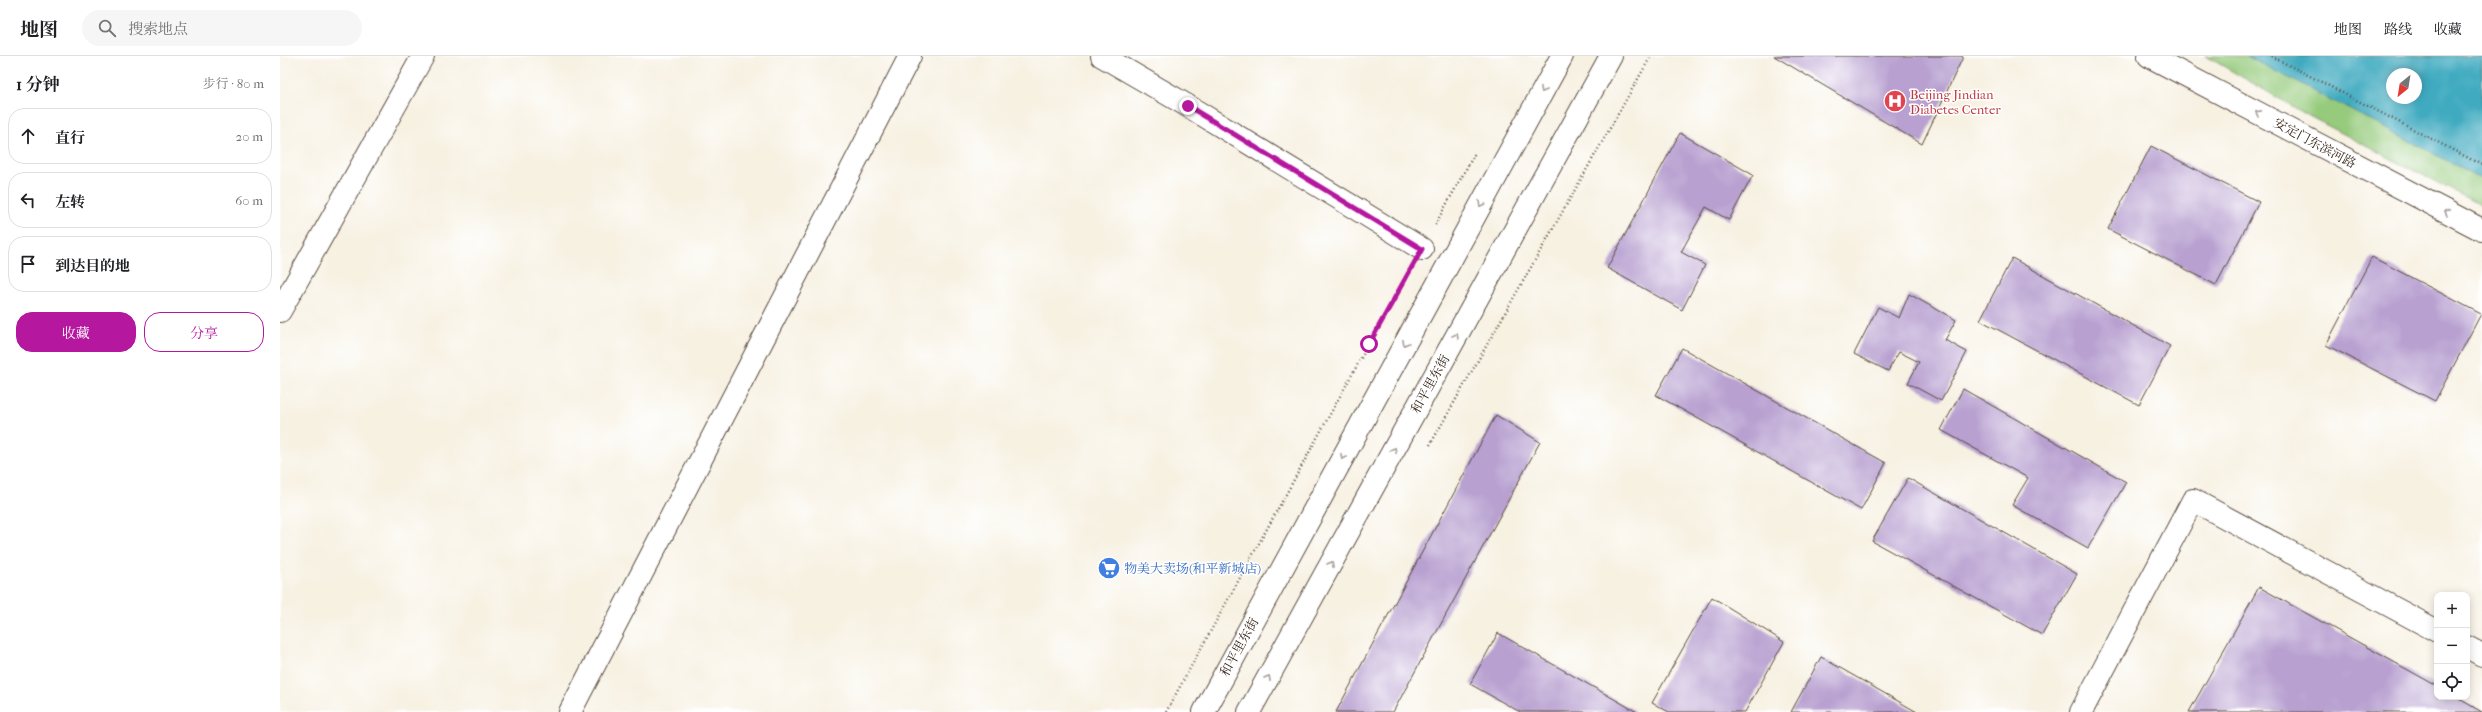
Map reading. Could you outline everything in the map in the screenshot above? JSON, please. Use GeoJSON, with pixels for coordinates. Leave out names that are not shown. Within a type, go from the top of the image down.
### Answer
{"type":"FeatureCollection","features":[{"type":"Feature","properties":{"kind":"street"},"geometry":{"type":"LineString","coordinates":[[280,311],[423,56]]}},
{"type":"Feature","properties":{"kind":"street"},"geometry":{"type":"LineString","coordinates":[[570,712],[910,56]]}},
{"type":"Feature","properties":{"kind":"street"},"geometry":{"type":"LineString","coordinates":[[1102,56],[1188,106],[1422,249]]}},
{"type":"Feature","properties":{"kind":"street","name":"和平里东街"},"geometry":{"type":"LineString","coordinates":[[1204,712],[1562,56]]}},
{"type":"Feature","properties":{"kind":"street","name":"和平里东街"},"geometry":{"type":"LineString","coordinates":[[1249,712],[1611,56]]}},
{"type":"Feature","properties":{"kind":"street","name":"安定门东滨河路"},"geometry":{"type":"LineString","coordinates":[[2149,56],[2482,230]]}},
{"type":"Feature","properties":{"kind":"street"},"geometry":{"type":"LineString","coordinates":[[2081,712],[2193,500],[2434,629]]}},
{"type":"Feature","properties":{"kind":"street"},"geometry":{"type":"LineString","coordinates":[[2470,649],[2482,655]]}},
{"type":"Feature","properties":{"kind":"path"},"geometry":{"type":"LineString","coordinates":[[1428,450],[1651,56]]}},
{"type":"Feature","properties":{"kind":"path"},"geometry":{"type":"LineString","coordinates":[[2271,56],[2482,165]]}},
{"type":"Feature","properties":{"kind":"path"},"geometry":{"type":"LineString","coordinates":[[1166,712],[1479,146]]}},
{"type":"Feature","properties":{"kind":"green space"},"geometry":{"type":"Polygon","coordinates":[[[2206,56],[2482,56],[2482,206],[2309,116],[2206,56]]]}},
{"type":"Feature","properties":{"kind":"water"},"geometry":{"type":"Polygon","coordinates":[[[2247,56],[2482,56],[2482,179],[2247,56]]]}},
{"type":"Feature","properties":{"kind":"building","name":"Beijing Jindian Diabetes Center"},"geometry":{"type":"Polygon","coordinates":[[[1774,56],[1961,56],[1963,57],[1922,144],[1774,56]]]}},
{"type":"Feature","properties":{"kind":"building"},"geometry":{"type":"Polygon","coordinates":[[[1680,133],[1753,175],[1729,220],[1706,207],[1681,252],[1705,265],[1682,310],[1607,268],[1680,133]]]}},
{"type":"Feature","properties":{"kind":"building"},"geometry":{"type":"Polygon","coordinates":[[[2151,146],[2259,202],[2216,285],[2108,229],[2151,146]]]}},
{"type":"Feature","properties":{"kind":"building"},"geometry":{"type":"Polygon","coordinates":[[[2372,257],[2481,314],[2435,401],[2326,345],[2372,257]]]}},
{"type":"Feature","properties":{"kind":"building"},"geometry":{"type":"Polygon","coordinates":[[[2012,258],[2170,346],[2139,405],[1980,320],[2012,258]]]}},
{"type":"Feature","properties":{"kind":"building"},"geometry":{"type":"Polygon","coordinates":[[[1909,294],[1956,320],[1945,340],[1967,352],[1941,401],[1908,383],[1919,362],[1899,352],[1888,371],[1854,354],[1878,307],[1899,318],[1909,294]]]}},
{"type":"Feature","properties":{"kind":"building"},"geometry":{"type":"Polygon","coordinates":[[[1682,348],[1886,463],[1861,510],[1656,395],[1682,348]]]}},
{"type":"Feature","properties":{"kind":"building"},"geometry":{"type":"Polygon","coordinates":[[[1963,389],[2126,482],[2088,548],[2012,505],[2028,478],[1941,430],[1963,389]]]}},
{"type":"Feature","properties":{"kind":"building"},"geometry":{"type":"Polygon","coordinates":[[[1496,415],[1540,442],[1393,712],[1336,712],[1496,415]]]}},
{"type":"Feature","properties":{"kind":"building"},"geometry":{"type":"Polygon","coordinates":[[[1908,478],[2077,574],[2042,635],[1872,541],[1908,478]]]}},
{"type":"Feature","properties":{"kind":"building"},"geometry":{"type":"Polygon","coordinates":[[[2259,587],[2434,684],[2434,700],[2461,700],[2482,712],[2189,712],[2259,587]]]}},
{"type":"Feature","properties":{"kind":"building"},"geometry":{"type":"Polygon","coordinates":[[[1712,597],[1784,642],[1745,712],[1669,712],[1652,703],[1712,597]]]}},
{"type":"Feature","properties":{"kind":"building"},"geometry":{"type":"Polygon","coordinates":[[[1498,633],[1637,712],[1520,712],[1470,684],[1498,633]]]}},
{"type":"Feature","properties":{"kind":"building"},"geometry":{"type":"Polygon","coordinates":[[[1821,657],[1917,712],[1791,712],[1821,657]]]}},
{"type":"Feature","properties":{"kind":"place","name":"Beijing Jindian Diabetes Center"},"geometry":{"type":"Point","coordinates":[1895,101]}},
{"type":"Feature","properties":{"kind":"place","name":"物美大卖场(和平新城店)"},"geometry":{"type":"Point","coordinates":[1109,568]}},
{"type":"Feature","properties":{"kind":"route"},"geometry":{"type":"LineString","coordinates":[[1188,106],[1422,249],[1369,344]]}}]}
